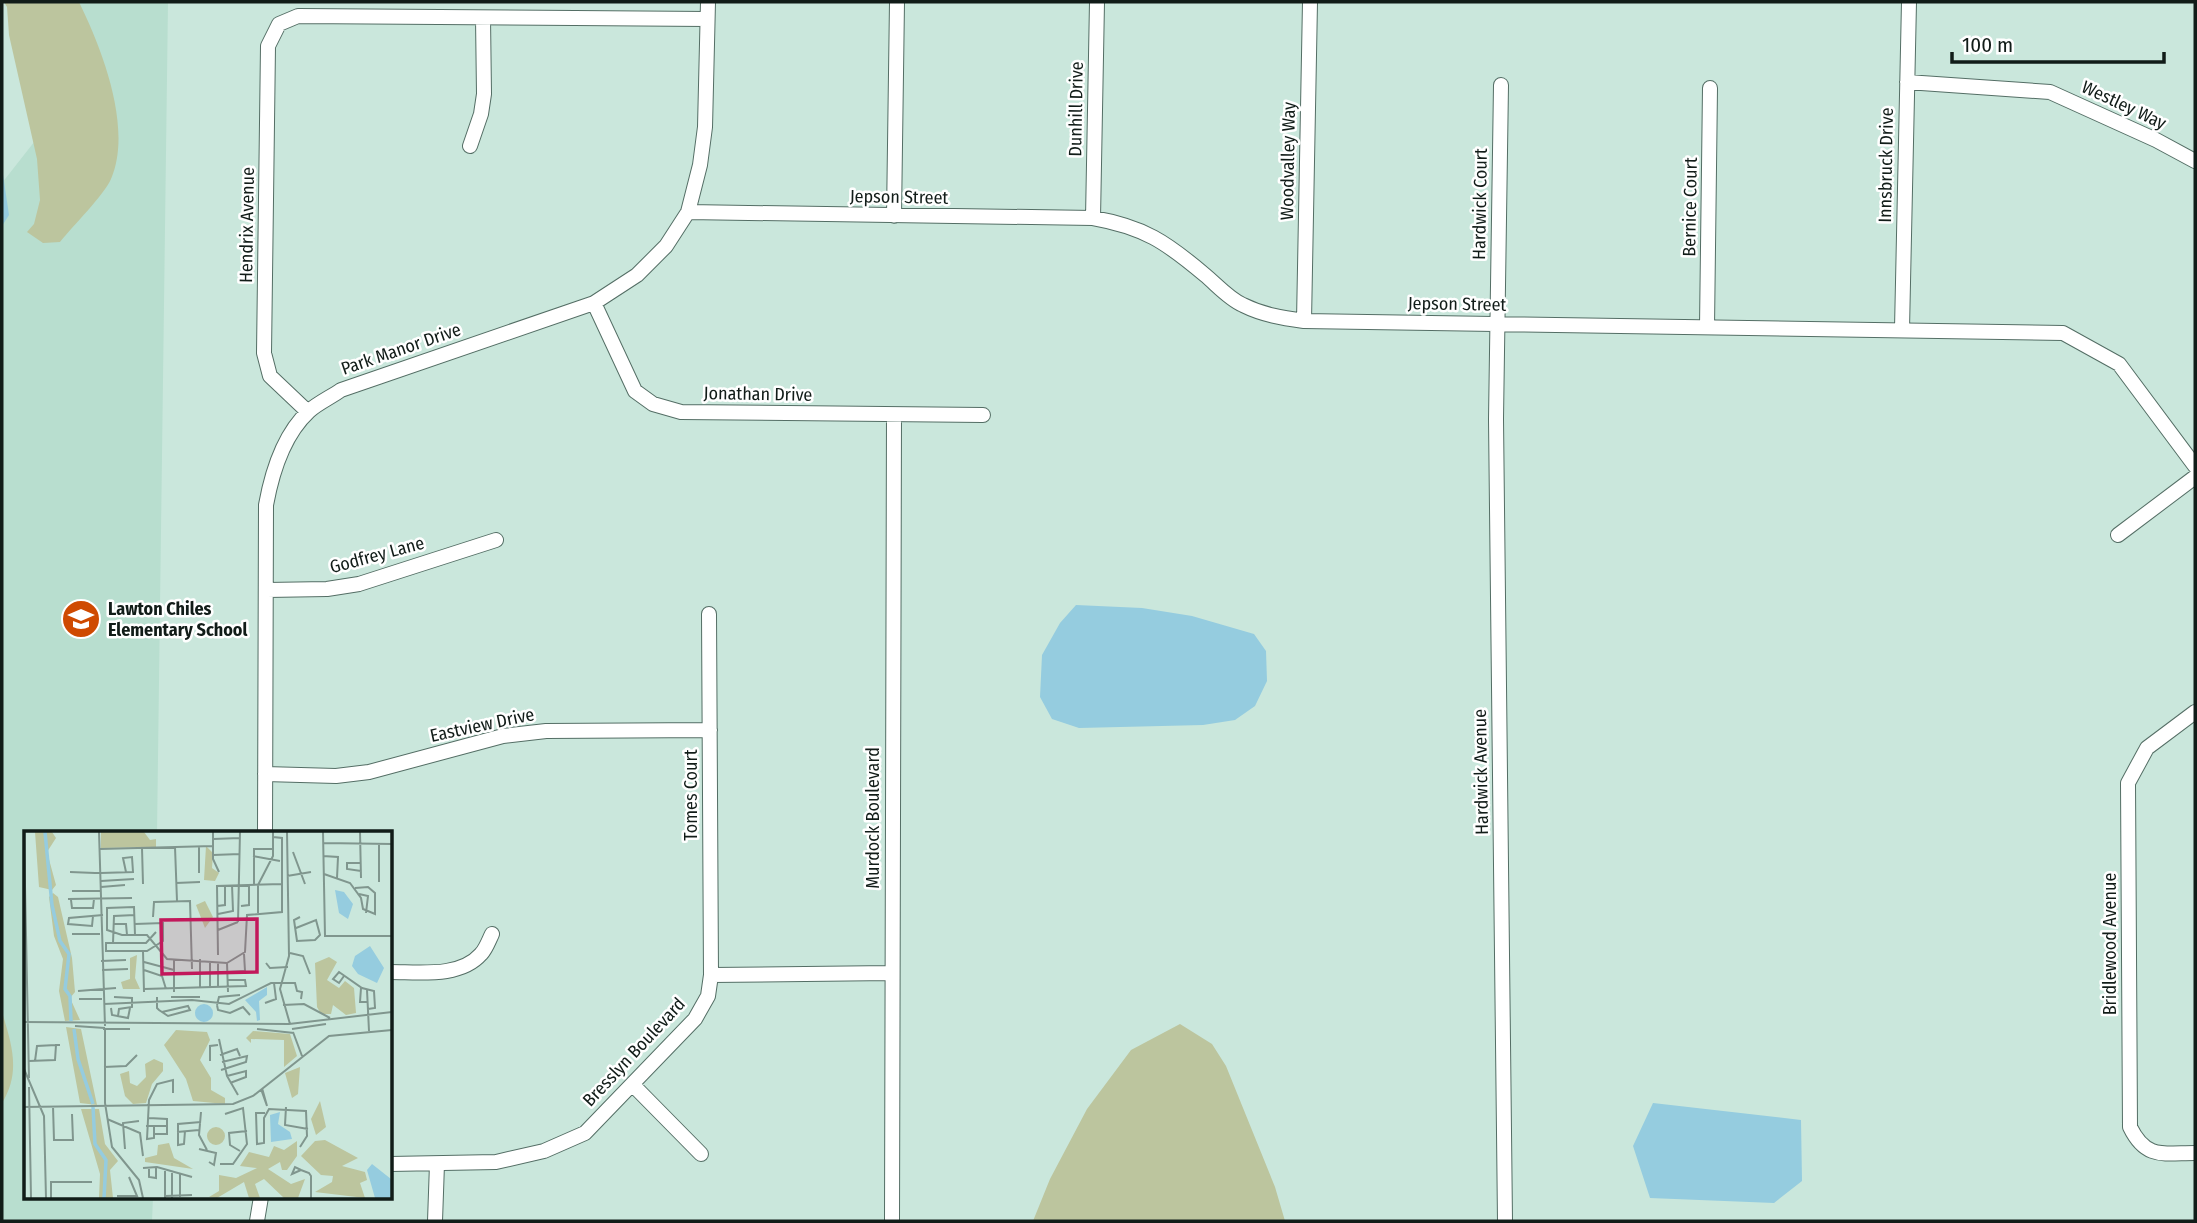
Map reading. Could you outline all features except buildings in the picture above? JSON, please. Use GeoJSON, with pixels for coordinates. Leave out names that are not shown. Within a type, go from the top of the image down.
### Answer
{"type":"FeatureCollection","features":[{"type":"Feature","properties":{"kind":"street","name":"Park Manor Drive"},"geometry":{"type":"LineString","coordinates":[[265,831],[266,505],[271,474],[288,440],[308,412],[341,390],[594,303],[637,275],[666,246],[688,212],[700,165],[705,127],[708,2]]}},
{"type":"Feature","properties":{"kind":"street"},"geometry":{"type":"LineString","coordinates":[[894,216],[898,2]]}},
{"type":"Feature","properties":{"kind":"street","name":"Dunhill Drive"},"geometry":{"type":"LineString","coordinates":[[1093,218],[1097,2]]}},
{"type":"Feature","properties":{"kind":"street","name":"Woodvalley Way"},"geometry":{"type":"LineString","coordinates":[[1304,321],[1310,2]]}},
{"type":"Feature","properties":{"kind":"street","name":"Innsbruck Drive"},"geometry":{"type":"LineString","coordinates":[[1902,329],[1909,2]]}},
{"type":"Feature","properties":{"kind":"street","name":"Hendrix Avenue"},"geometry":{"type":"LineString","coordinates":[[308,412],[270,376],[264,353],[268,46],[279,24],[298,16],[483,18]]}},
{"type":"Feature","properties":{"kind":"street"},"geometry":{"type":"LineString","coordinates":[[470,146],[481,114],[484,94],[483,18],[707,19]]}},
{"type":"Feature","properties":{"kind":"street","name":"Westley Way"},"geometry":{"type":"LineString","coordinates":[[1908,82],[2050,92],[2195,161]]}},
{"type":"Feature","properties":{"kind":"street","name":"Hardwick Court"},"geometry":{"type":"LineString","coordinates":[[1497,323],[1501,85]]}},
{"type":"Feature","properties":{"kind":"street","name":"Bernice Court"},"geometry":{"type":"LineString","coordinates":[[1707,327],[1710,88]]}},
{"type":"Feature","properties":{"kind":"street","name":"Jepson Street"},"geometry":{"type":"LineString","coordinates":[[688,212],[1093,218],[1123,223],[1151,234],[1174,248],[1240,304],[1269,316],[1304,321],[2063,333],[2119,364],[2195,466]]}},
{"type":"Feature","properties":{"kind":"street","name":"Jonathan Drive"},"geometry":{"type":"LineString","coordinates":[[594,303],[635,391],[653,404],[681,412],[983,415]]}},
{"type":"Feature","properties":{"kind":"street","name":"Hardwick Avenue"},"geometry":{"type":"LineString","coordinates":[[1497,323],[1505,1221]]}},
{"type":"Feature","properties":{"kind":"street","name":"Murdock Boulevard"},"geometry":{"type":"LineString","coordinates":[[892,1221],[894,415]]}},
{"type":"Feature","properties":{"kind":"street"},"geometry":{"type":"LineString","coordinates":[[2118,535],[2195,477]]}},
{"type":"Feature","properties":{"kind":"street","name":"Godfrey Lane"},"geometry":{"type":"LineString","coordinates":[[267,590],[327,589],[359,584],[496,540]]}},
{"type":"Feature","properties":{"kind":"street","name":"Tomes Court"},"geometry":{"type":"LineString","coordinates":[[709,614],[711,975]]}},
{"type":"Feature","properties":{"kind":"street","name":"Bridlewood Avenue"},"geometry":{"type":"LineString","coordinates":[[2195,712],[2147,748],[2128,783],[2130,1127],[2136,1140],[2152,1153],[2195,1153]]}},
{"type":"Feature","properties":{"kind":"street","name":"Eastview Drive"},"geometry":{"type":"LineString","coordinates":[[265,774],[336,776],[369,772],[503,736],[546,731],[710,730]]}},
{"type":"Feature","properties":{"kind":"street"},"geometry":{"type":"LineString","coordinates":[[392,972],[435,972],[465,966],[482,954],[492,934]]}},
{"type":"Feature","properties":{"kind":"street"},"geometry":{"type":"LineString","coordinates":[[711,975],[891,973]]}},
{"type":"Feature","properties":{"kind":"street","name":"Bresslyn Boulevard"},"geometry":{"type":"LineString","coordinates":[[392,1164],[496,1161],[544,1151],[585,1133],[695,1019],[708,996],[711,975]]}},
{"type":"Feature","properties":{"kind":"street"},"geometry":{"type":"LineString","coordinates":[[633,1085],[701,1154]]}},
{"type":"Feature","properties":{"kind":"street"},"geometry":{"type":"LineString","coordinates":[[435,1221],[437,1164]]}},
{"type":"Feature","properties":{"kind":"street"},"geometry":{"type":"LineString","coordinates":[[257,1221],[261,1198]]}},
{"type":"Feature","properties":{"kind":"shaded area"},"geometry":{"type":"Polygon","coordinates":[[[4,2],[79,2],[97,42],[112,89],[119,136],[117,159],[111,179],[60,242],[43,243],[27,232],[34,224],[40,200],[37,159],[4,2]]]}},
{"type":"Feature","properties":{"kind":"shaded area","name":"Lawton Chiles Elementary School"},"geometry":{"type":"Polygon","coordinates":[[[12,2],[168,2],[157,831],[24,831],[24,1198],[153,1198],[152,1221],[2,1221],[2,183],[42,132],[12,2]]]}},
{"type":"Feature","properties":{"kind":"shaded area"},"geometry":{"type":"Polygon","coordinates":[[[2,1012],[11,1047],[13,1069],[8,1092],[2,1103],[2,1012]]]}},
{"type":"Feature","properties":{"kind":"shaded area"},"geometry":{"type":"Polygon","coordinates":[[[1180,1024],[1212,1044],[1226,1066],[1275,1187],[1285,1221],[1033,1221],[1050,1179],[1087,1109],[1131,1050],[1180,1024]]]}},
{"type":"Feature","properties":{"kind":"water"},"geometry":{"type":"Polygon","coordinates":[[[2,168],[9,215],[2,226],[2,168]]]}},
{"type":"Feature","properties":{"kind":"water"},"geometry":{"type":"Polygon","coordinates":[[[1076,605],[1142,608],[1192,616],[1254,634],[1266,651],[1267,681],[1255,706],[1235,720],[1203,725],[1079,728],[1052,719],[1040,697],[1042,655],[1060,623],[1076,605]]]}},
{"type":"Feature","properties":{"kind":"water"},"geometry":{"type":"Polygon","coordinates":[[[1653,1103],[1801,1120],[1802,1181],[1774,1203],[1650,1198],[1633,1146],[1653,1103]]]}},
{"type":"Feature","properties":{"kind":"place","name":"Lawton Chiles Elementary School"},"geometry":{"type":"Point","coordinates":[81,619]}}]}
